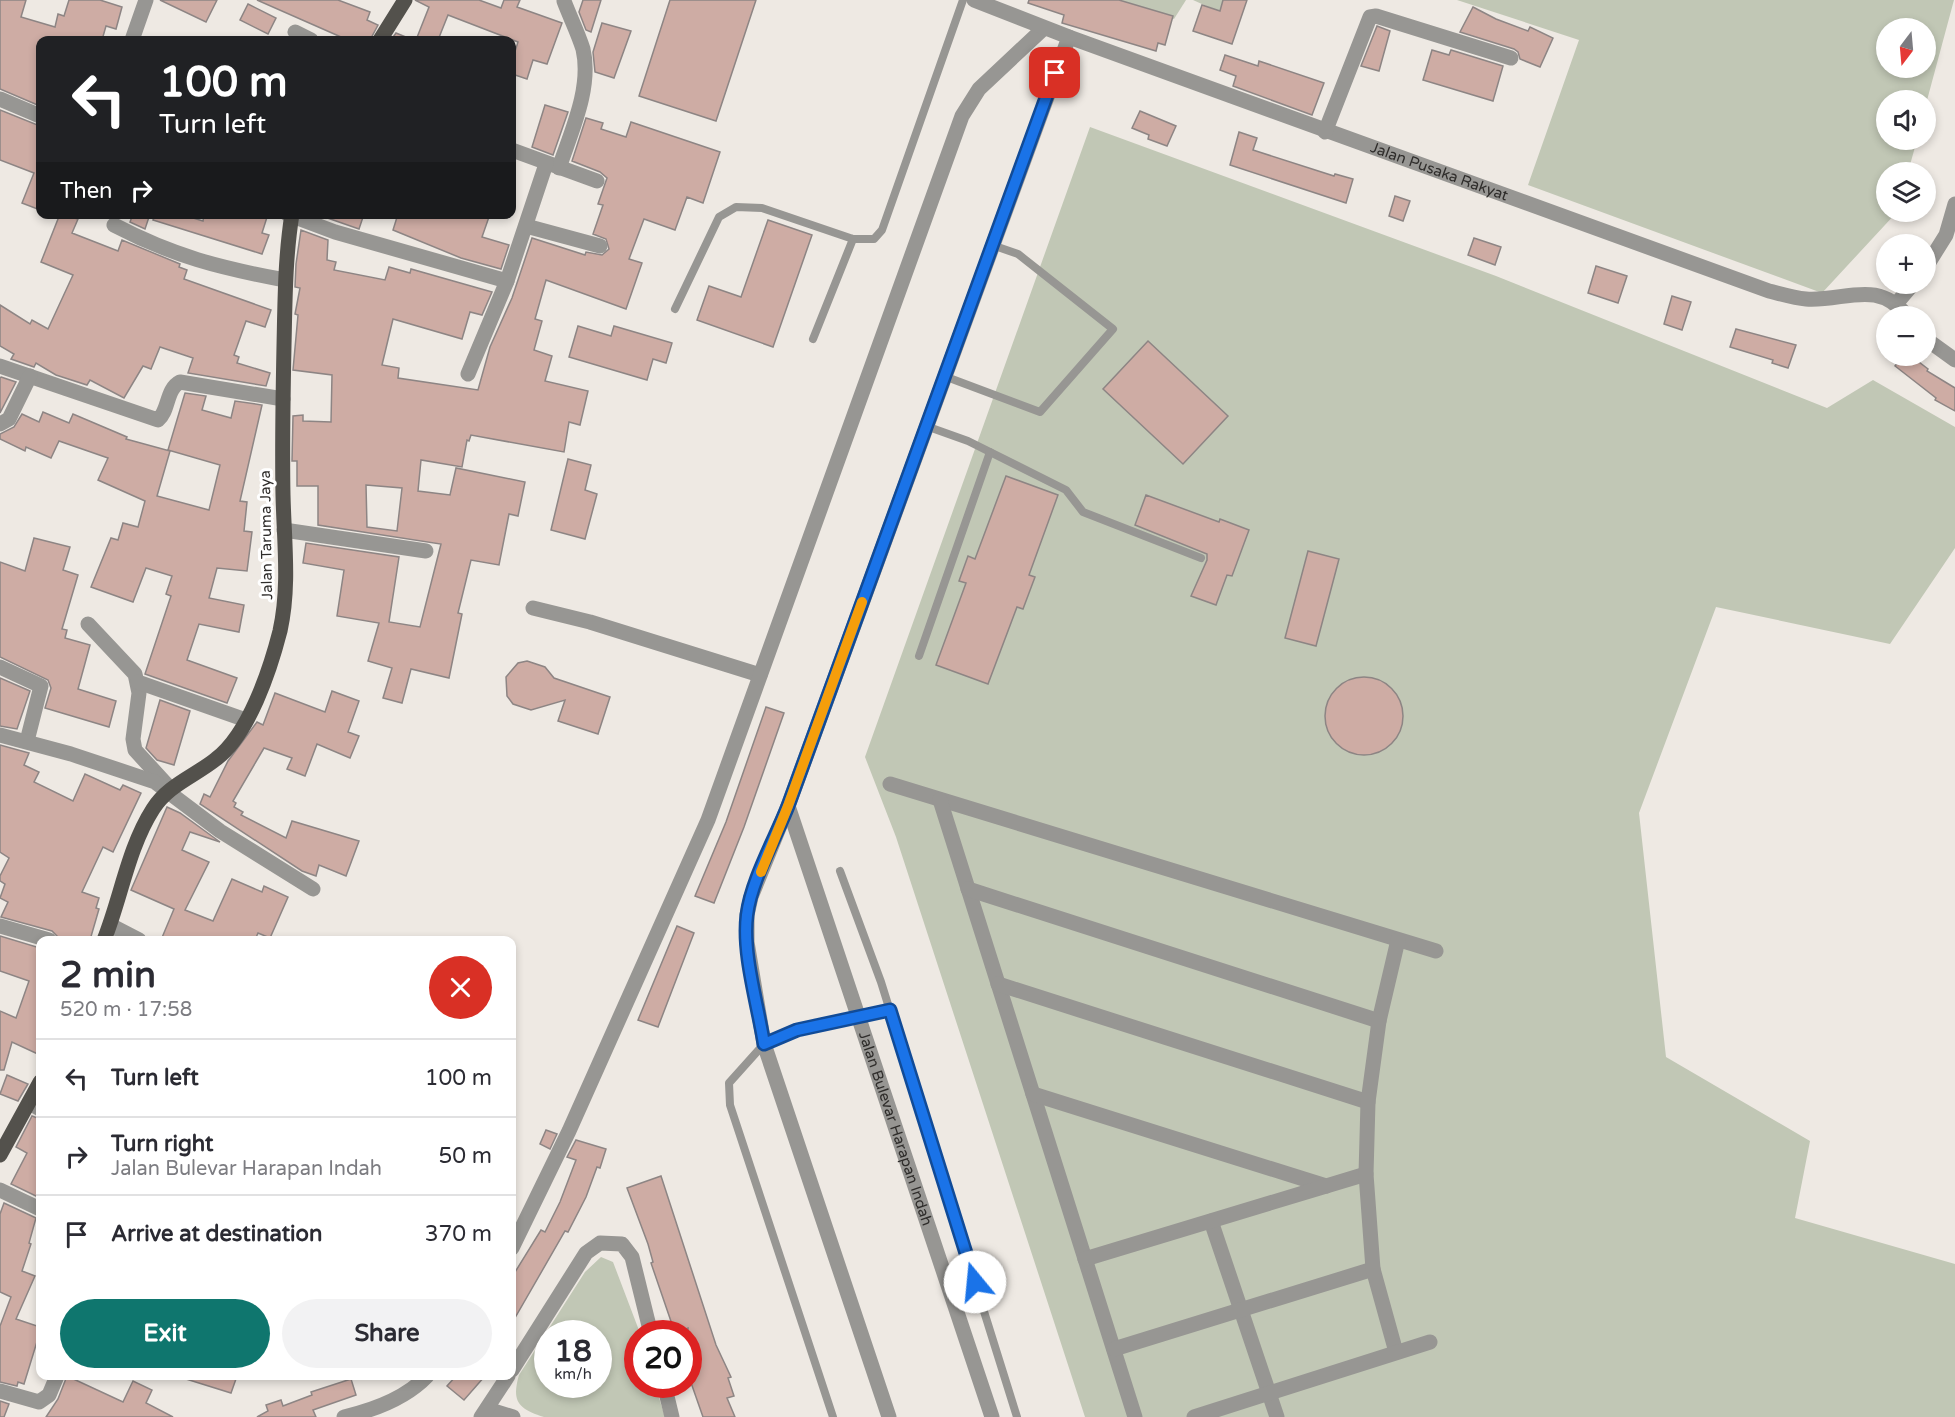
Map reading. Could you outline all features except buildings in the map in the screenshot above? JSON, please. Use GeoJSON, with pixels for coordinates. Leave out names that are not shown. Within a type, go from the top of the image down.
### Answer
{"type":"FeatureCollection","features":[{"type":"Feature","properties":{"kind":"main road"},"geometry":{"type":"LineString","coordinates":[[382,36],[405,0]]}},
{"type":"Feature","properties":{"kind":"main road","name":"Jalan Taruma Jaya"},"geometry":{"type":"LineString","coordinates":[[106,936],[143,827],[169,790],[231,746],[246,720],[267,670],[284,608],[286,588],[283,399],[285,280],[290,219]]}},
{"type":"Feature","properties":{"kind":"main road"},"geometry":{"type":"LineString","coordinates":[[1,1153],[5,1132],[35,1106]]}},
{"type":"Feature","properties":{"kind":"street"},"geometry":{"type":"LineString","coordinates":[[133,36],[146,0]]}},
{"type":"Feature","properties":{"kind":"street","name":"Jalan Pusaka Rakyat"},"geometry":{"type":"LineString","coordinates":[[974,0],[1325,132],[1769,291],[1807,299],[1869,294],[1896,304]]}},
{"type":"Feature","properties":{"kind":"street"},"geometry":{"type":"LineString","coordinates":[[468,374],[507,281],[526,226],[577,113],[584,77],[583,51],[564,1]]}},
{"type":"Feature","properties":{"kind":"street"},"geometry":{"type":"LineString","coordinates":[[1325,132],[1370,17],[1376,16],[1511,58]]}},
{"type":"Feature","properties":{"kind":"street"},"geometry":{"type":"LineString","coordinates":[[516,1240],[569,1131],[708,820],[962,116],[979,89],[1044,28]]}},
{"type":"Feature","properties":{"kind":"street"},"geometry":{"type":"LineString","coordinates":[[295,32],[303,36]]}},
{"type":"Feature","properties":{"kind":"street"},"geometry":{"type":"LineString","coordinates":[[889,1417],[764,1044],[747,942],[747,915],[751,897],[788,806],[1069,37]]}},
{"type":"Feature","properties":{"kind":"street"},"geometry":{"type":"LineString","coordinates":[[0,99],[36,115]]}},
{"type":"Feature","properties":{"kind":"street"},"geometry":{"type":"LineString","coordinates":[[516,152],[597,181]]}},
{"type":"Feature","properties":{"kind":"street"},"geometry":{"type":"LineString","coordinates":[[1936,251],[1946,235],[1955,204]]}},
{"type":"Feature","properties":{"kind":"street"},"geometry":{"type":"LineString","coordinates":[[301,219],[335,232],[507,281]]}},
{"type":"Feature","properties":{"kind":"street"},"geometry":{"type":"LineString","coordinates":[[114,225],[154,246],[196,262],[285,280]]}},
{"type":"Feature","properties":{"kind":"street"},"geometry":{"type":"LineString","coordinates":[[526,226],[600,246]]}},
{"type":"Feature","properties":{"kind":"street"},"geometry":{"type":"LineString","coordinates":[[1896,304],[1904,294]]}},
{"type":"Feature","properties":{"kind":"street"},"geometry":{"type":"LineString","coordinates":[[1936,346],[1955,360]]}},
{"type":"Feature","properties":{"kind":"street"},"geometry":{"type":"LineString","coordinates":[[0,366],[158,420],[162,416],[173,387],[180,382],[283,399]]}},
{"type":"Feature","properties":{"kind":"street"},"geometry":{"type":"LineString","coordinates":[[0,424],[9,419],[30,376]]}},
{"type":"Feature","properties":{"kind":"street"},"geometry":{"type":"LineString","coordinates":[[284,530],[426,551]]}},
{"type":"Feature","properties":{"kind":"street"},"geometry":{"type":"LineString","coordinates":[[533,608],[590,622],[760,675]]}},
{"type":"Feature","properties":{"kind":"street"},"geometry":{"type":"LineString","coordinates":[[88,624],[128,666],[138,682],[133,740],[135,750],[169,790]]}},
{"type":"Feature","properties":{"kind":"street"},"geometry":{"type":"LineString","coordinates":[[0,667],[41,686],[27,741]]}},
{"type":"Feature","properties":{"kind":"street"},"geometry":{"type":"LineString","coordinates":[[138,682],[246,720]]}},
{"type":"Feature","properties":{"kind":"street"},"geometry":{"type":"LineString","coordinates":[[0,735],[27,741],[155,782],[169,790],[220,831],[313,889]]}},
{"type":"Feature","properties":{"kind":"street"},"geometry":{"type":"LineString","coordinates":[[890,784],[1436,951]]}},
{"type":"Feature","properties":{"kind":"street"},"geometry":{"type":"LineString","coordinates":[[940,800],[1135,1417]]}},
{"type":"Feature","properties":{"kind":"street","name":"Jalan Bulevar Harapan Indah"},"geometry":{"type":"LineString","coordinates":[[788,806],[992,1417]]}},
{"type":"Feature","properties":{"kind":"street"},"geometry":{"type":"LineString","coordinates":[[968,889],[1379,1021]]}},
{"type":"Feature","properties":{"kind":"street"},"geometry":{"type":"LineString","coordinates":[[110,925],[131,936]]}},
{"type":"Feature","properties":{"kind":"street"},"geometry":{"type":"LineString","coordinates":[[0,926],[36,936]]}},
{"type":"Feature","properties":{"kind":"street"},"geometry":{"type":"LineString","coordinates":[[1396,1352],[1373,1269],[1366,1174],[1368,1102],[1379,1021],[1398,940]]}},
{"type":"Feature","properties":{"kind":"street"},"geometry":{"type":"LineString","coordinates":[[998,984],[1368,1102]]}},
{"type":"Feature","properties":{"kind":"street"},"geometry":{"type":"LineString","coordinates":[[1033,1094],[1326,1186]]}},
{"type":"Feature","properties":{"kind":"street"},"geometry":{"type":"LineString","coordinates":[[1085,1259],[1366,1174]]}},
{"type":"Feature","properties":{"kind":"street"},"geometry":{"type":"LineString","coordinates":[[0,1190],[36,1207]]}},
{"type":"Feature","properties":{"kind":"street"},"geometry":{"type":"LineString","coordinates":[[1211,1221],[1277,1417]]}},
{"type":"Feature","properties":{"kind":"street"},"geometry":{"type":"LineString","coordinates":[[516,1364],[586,1253],[600,1243],[622,1244],[632,1257],[648,1320]]}},
{"type":"Feature","properties":{"kind":"street"},"geometry":{"type":"LineString","coordinates":[[1113,1349],[1373,1269]]}},
{"type":"Feature","properties":{"kind":"street"},"geometry":{"type":"LineString","coordinates":[[1194,1417],[1430,1342]]}},
{"type":"Feature","properties":{"kind":"street"},"geometry":{"type":"LineString","coordinates":[[0,1391],[39,1402],[49,1395],[55,1380]]}},
{"type":"Feature","properties":{"kind":"street"},"geometry":{"type":"LineString","coordinates":[[344,1417],[364,1412],[414,1389],[423,1380]]}},
{"type":"Feature","properties":{"kind":"street"},"geometry":{"type":"LineString","coordinates":[[505,1380],[484,1413],[513,1417]]}},
{"type":"Feature","properties":{"kind":"street"},"geometry":{"type":"LineString","coordinates":[[667,1398],[672,1417]]}},
{"type":"Feature","properties":{"kind":"lane"},"geometry":{"type":"LineString","coordinates":[[675,309],[719,216],[736,207],[762,208],[853,239],[874,239],[882,230],[963,0]]}},
{"type":"Feature","properties":{"kind":"lane"},"geometry":{"type":"LineString","coordinates":[[813,339],[853,239]]}},
{"type":"Feature","properties":{"kind":"lane"},"geometry":{"type":"LineString","coordinates":[[944,376],[1040,412],[1113,329],[1018,254],[992,244]]}},
{"type":"Feature","properties":{"kind":"lane"},"geometry":{"type":"LineString","coordinates":[[926,426],[990,452],[1066,490],[1083,512],[1201,558]]}},
{"type":"Feature","properties":{"kind":"lane"},"geometry":{"type":"LineString","coordinates":[[919,656],[990,452]]}},
{"type":"Feature","properties":{"kind":"lane"},"geometry":{"type":"LineString","coordinates":[[840,871],[890,1010],[1017,1417]]}},
{"type":"Feature","properties":{"kind":"lane"},"geometry":{"type":"LineString","coordinates":[[833,1417],[730,1105],[729,1083],[764,1044],[797,1030],[890,1010]]}},
{"type":"Feature","properties":{"kind":"green space"},"geometry":{"type":"Polygon","coordinates":[[[1096,0],[1186,0],[1174,19],[1096,0]]]}},
{"type":"Feature","properties":{"kind":"green space"},"geometry":{"type":"Polygon","coordinates":[[[1193,0],[1229,0],[1224,14],[1193,0]]]}},
{"type":"Feature","properties":{"kind":"green space"},"geometry":{"type":"Polygon","coordinates":[[[1457,0],[1954,0],[1936,67],[1936,18],[1876,18],[1876,78],[1933,78],[1930,90],[1876,90],[1876,150],[1914,150],[1911,162],[1876,162],[1876,222],[1888,222],[1822,293],[1528,185],[1579,40],[1457,0]]]}},
{"type":"Feature","properties":{"kind":"green space"},"geometry":{"type":"Polygon","coordinates":[[[1090,127],[1496,276],[1827,408],[1873,380],[1955,427],[1955,548],[1890,644],[1716,607],[1639,813],[1666,1057],[1810,1141],[1795,1218],[1955,1264],[1955,1417],[1085,1417],[896,837],[865,757],[1090,127]]]}},
{"type":"Feature","properties":{"kind":"green space"},"geometry":{"type":"Polygon","coordinates":[[[601,1257],[613,1262],[635,1320],[624,1320],[624,1398],[659,1398],[665,1417],[544,1417],[523,1407],[517,1398],[517,1384],[519,1375],[534,1352],[534,1398],[612,1398],[612,1320],[554,1320],[585,1272],[601,1257]]]}},
{"type":"Feature","properties":{"kind":"slow traffic"},"geometry":{"type":"LineString","coordinates":[[761,872],[788,806],[862,602]]}},
{"type":"Feature","properties":{"kind":"route"},"geometry":{"type":"LineString","coordinates":[[975,1282],[890,1010],[797,1030],[764,1044],[747,942],[747,915],[751,897],[788,806],[1055,73]]}}]}
